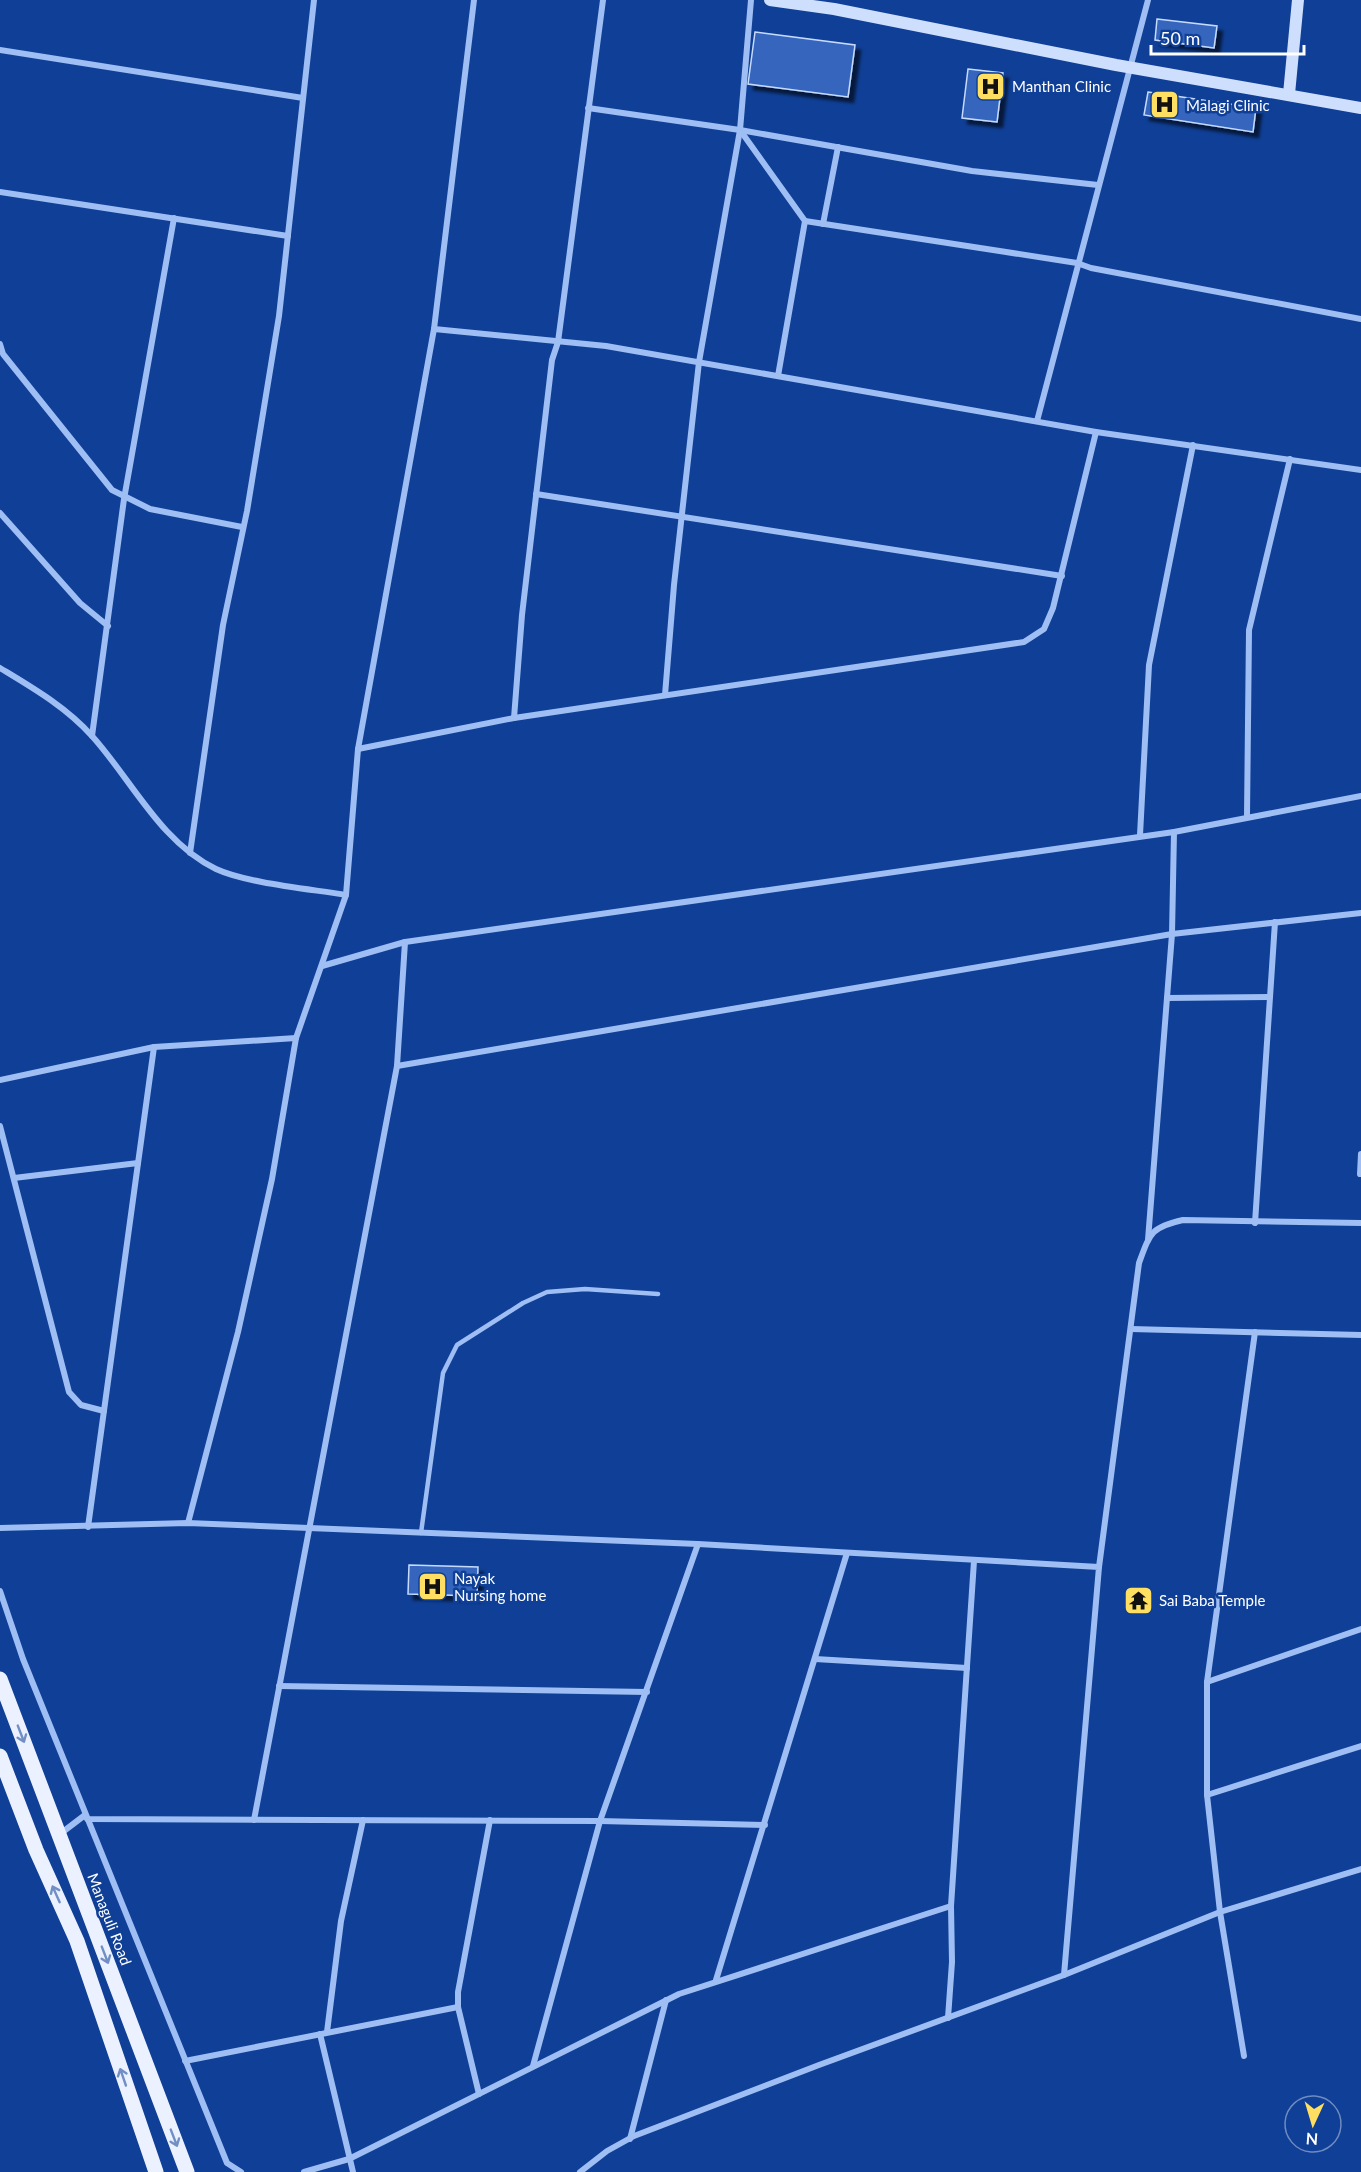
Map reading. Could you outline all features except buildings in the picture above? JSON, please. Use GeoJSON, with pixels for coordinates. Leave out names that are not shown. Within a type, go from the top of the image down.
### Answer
{"type":"FeatureCollection","features":[{"type":"Feature","properties":{"kind":"main road","name":"Managuli Road"},"geometry":{"type":"LineString","coordinates":[[0,1679],[4,1704],[97,1933],[187,2172]]}},
{"type":"Feature","properties":{"kind":"main road"},"geometry":{"type":"LineString","coordinates":[[0,1756],[36,1850],[77,1941],[156,2172]]}},
{"type":"Feature","properties":{"kind":"main road"},"geometry":{"type":"LineString","coordinates":[[36,1850],[58,1834]]}},
{"type":"Feature","properties":{"kind":"main road"},"geometry":{"type":"LineString","coordinates":[[77,1941],[97,1933]]}},
{"type":"Feature","properties":{"kind":"street"},"geometry":{"type":"LineString","coordinates":[[190,854],[223,625],[243,527],[279,316],[314,0]]}},
{"type":"Feature","properties":{"kind":"street"},"geometry":{"type":"LineString","coordinates":[[188,1523],[238,1332],[270,1190],[296,1038],[346,895],[358,749],[434,329],[474,0]]}},
{"type":"Feature","properties":{"kind":"street"},"geometry":{"type":"LineString","coordinates":[[514,718],[552,360],[558,342],[603,0]]}},
{"type":"Feature","properties":{"kind":"street"},"geometry":{"type":"LineString","coordinates":[[665,695],[681,515],[699,362],[740,130],[751,0]]}},
{"type":"Feature","properties":{"kind":"street"},"geometry":{"type":"LineString","coordinates":[[770,0],[835,5],[1129,68],[1361,108]]}},
{"type":"Feature","properties":{"kind":"street"},"geometry":{"type":"LineString","coordinates":[[1037,420],[1148,0]]}},
{"type":"Feature","properties":{"kind":"street"},"geometry":{"type":"LineString","coordinates":[[1289,94],[1298,0]]}},
{"type":"Feature","properties":{"kind":"street"},"geometry":{"type":"LineString","coordinates":[[0,50],[303,98]]}},
{"type":"Feature","properties":{"kind":"street"},"geometry":{"type":"LineString","coordinates":[[588,108],[740,130],[972,171],[1098,185]]}},
{"type":"Feature","properties":{"kind":"street"},"geometry":{"type":"LineString","coordinates":[[740,130],[805,221],[1077,263],[1091,268],[1361,319]]}},
{"type":"Feature","properties":{"kind":"street"},"geometry":{"type":"LineString","coordinates":[[823,224],[838,147]]}},
{"type":"Feature","properties":{"kind":"street"},"geometry":{"type":"LineString","coordinates":[[0,192],[288,236]]}},
{"type":"Feature","properties":{"kind":"street"},"geometry":{"type":"LineString","coordinates":[[92,736],[124,499],[174,218]]}},
{"type":"Feature","properties":{"kind":"street"},"geometry":{"type":"LineString","coordinates":[[778,376],[805,221]]}},
{"type":"Feature","properties":{"kind":"street"},"geometry":{"type":"LineString","coordinates":[[434,329],[606,346],[1096,432],[1361,470]]}},
{"type":"Feature","properties":{"kind":"street"},"geometry":{"type":"LineString","coordinates":[[0,344],[3,354],[102,479],[124,499],[150,509],[243,527]]}},
{"type":"Feature","properties":{"kind":"street"},"geometry":{"type":"LineString","coordinates":[[358,749],[514,718],[1024,642],[1044,629],[1062,576],[1096,432]]}},
{"type":"Feature","properties":{"kind":"street"},"geometry":{"type":"LineString","coordinates":[[1140,835],[1149,665],[1193,445]]}},
{"type":"Feature","properties":{"kind":"street"},"geometry":{"type":"LineString","coordinates":[[1247,816],[1249,630],[1290,459]]}},
{"type":"Feature","properties":{"kind":"street"},"geometry":{"type":"LineString","coordinates":[[536,494],[1062,576]]}},
{"type":"Feature","properties":{"kind":"street"},"geometry":{"type":"LineString","coordinates":[[0,513],[80,603],[108,626]]}},
{"type":"Feature","properties":{"kind":"street"},"geometry":{"type":"LineString","coordinates":[[0,668],[54,701],[92,736],[164,827],[190,854],[229,874],[346,895]]}},
{"type":"Feature","properties":{"kind":"street"},"geometry":{"type":"LineString","coordinates":[[322,966],[405,942],[1140,835],[1174,832],[1247,816],[1361,796]]}},
{"type":"Feature","properties":{"kind":"street"},"geometry":{"type":"LineString","coordinates":[[1064,1975],[1099,1567],[1139,1263],[1148,1240],[1172,934],[1174,832]]}},
{"type":"Feature","properties":{"kind":"street"},"geometry":{"type":"LineString","coordinates":[[397,1066],[1172,934],[1361,913]]}},
{"type":"Feature","properties":{"kind":"street"},"geometry":{"type":"LineString","coordinates":[[1255,1223],[1275,922]]}},
{"type":"Feature","properties":{"kind":"street"},"geometry":{"type":"LineString","coordinates":[[254,1820],[397,1066],[405,942]]}},
{"type":"Feature","properties":{"kind":"street"},"geometry":{"type":"LineString","coordinates":[[1167,998],[1269,998]]}},
{"type":"Feature","properties":{"kind":"street"},"geometry":{"type":"LineString","coordinates":[[0,1080],[154,1047],[296,1038]]}},
{"type":"Feature","properties":{"kind":"street"},"geometry":{"type":"LineString","coordinates":[[88,1527],[154,1047]]}},
{"type":"Feature","properties":{"kind":"street"},"geometry":{"type":"LineString","coordinates":[[0,1126],[69,1392],[81,1405],[104,1411]]}},
{"type":"Feature","properties":{"kind":"street"},"geometry":{"type":"LineString","coordinates":[[1359,1173],[1361,1154]]}},
{"type":"Feature","properties":{"kind":"street"},"geometry":{"type":"LineString","coordinates":[[14,1178],[138,1163]]}},
{"type":"Feature","properties":{"kind":"street"},"geometry":{"type":"LineString","coordinates":[[1148,1240],[1160,1225],[1183,1220],[1361,1223]]}},
{"type":"Feature","properties":{"kind":"street"},"geometry":{"type":"LineString","coordinates":[[1131,1329],[1361,1335]]}},
{"type":"Feature","properties":{"kind":"street"},"geometry":{"type":"LineString","coordinates":[[1244,2056],[1220,1912],[1207,1795],[1207,1682],[1255,1332]]}},
{"type":"Feature","properties":{"kind":"street"},"geometry":{"type":"LineString","coordinates":[[0,1528],[188,1523],[698,1544],[1099,1567]]}},
{"type":"Feature","properties":{"kind":"street"},"geometry":{"type":"LineString","coordinates":[[533,2066],[600,1821],[698,1544]]}},
{"type":"Feature","properties":{"kind":"street"},"geometry":{"type":"LineString","coordinates":[[716,1980],[846,1553]]}},
{"type":"Feature","properties":{"kind":"street"},"geometry":{"type":"LineString","coordinates":[[948,2018],[952,1962],[951,1906],[974,1561]]}},
{"type":"Feature","properties":{"kind":"street"},"geometry":{"type":"LineString","coordinates":[[0,1591],[23,1659],[227,2163],[241,2172]]}},
{"type":"Feature","properties":{"kind":"street"},"geometry":{"type":"LineString","coordinates":[[1207,1682],[1361,1629]]}},
{"type":"Feature","properties":{"kind":"street"},"geometry":{"type":"LineString","coordinates":[[814,1659],[967,1668]]}},
{"type":"Feature","properties":{"kind":"street"},"geometry":{"type":"LineString","coordinates":[[279,1686],[647,1692]]}},
{"type":"Feature","properties":{"kind":"street"},"geometry":{"type":"LineString","coordinates":[[1207,1795],[1361,1746]]}},
{"type":"Feature","properties":{"kind":"street"},"geometry":{"type":"LineString","coordinates":[[58,1834],[85,1815],[87,1819],[490,1820],[765,1825]]}},
{"type":"Feature","properties":{"kind":"street"},"geometry":{"type":"LineString","coordinates":[[353,2172],[324,2033],[342,1921],[363,1820]]}},
{"type":"Feature","properties":{"kind":"street"},"geometry":{"type":"LineString","coordinates":[[480,2094],[458,2007],[458,1992],[490,1820]]}},
{"type":"Feature","properties":{"kind":"street"},"geometry":{"type":"LineString","coordinates":[[580,2172],[607,2151],[630,2139],[1064,1975],[1220,1912],[1361,1869]]}},
{"type":"Feature","properties":{"kind":"street"},"geometry":{"type":"LineString","coordinates":[[304,2172],[349,2160],[666,2000],[716,1980],[951,1906]]}},
{"type":"Feature","properties":{"kind":"street"},"geometry":{"type":"LineString","coordinates":[[630,2139],[666,2000]]}},
{"type":"Feature","properties":{"kind":"street"},"geometry":{"type":"LineString","coordinates":[[185,2061],[458,2007]]}},
{"type":"Feature","properties":{"kind":"lane"},"geometry":{"type":"LineString","coordinates":[[421,1533],[443,1374],[457,1345],[523,1303],[547,1292],[585,1289],[658,1294]]}},
{"type":"Feature","properties":{"kind":"place","name":"Manthan Clinic"},"geometry":{"type":"Point","coordinates":[991,86]}},
{"type":"Feature","properties":{"kind":"place","name":"Malagi Clinic"},"geometry":{"type":"Point","coordinates":[1165,105]}},
{"type":"Feature","properties":{"kind":"place","name":"Nayak Nursing home"},"geometry":{"type":"Point","coordinates":[433,1587]}},
{"type":"Feature","properties":{"kind":"place","name":"Sai Baba Temple"},"geometry":{"type":"Point","coordinates":[1138,1600]}}]}
